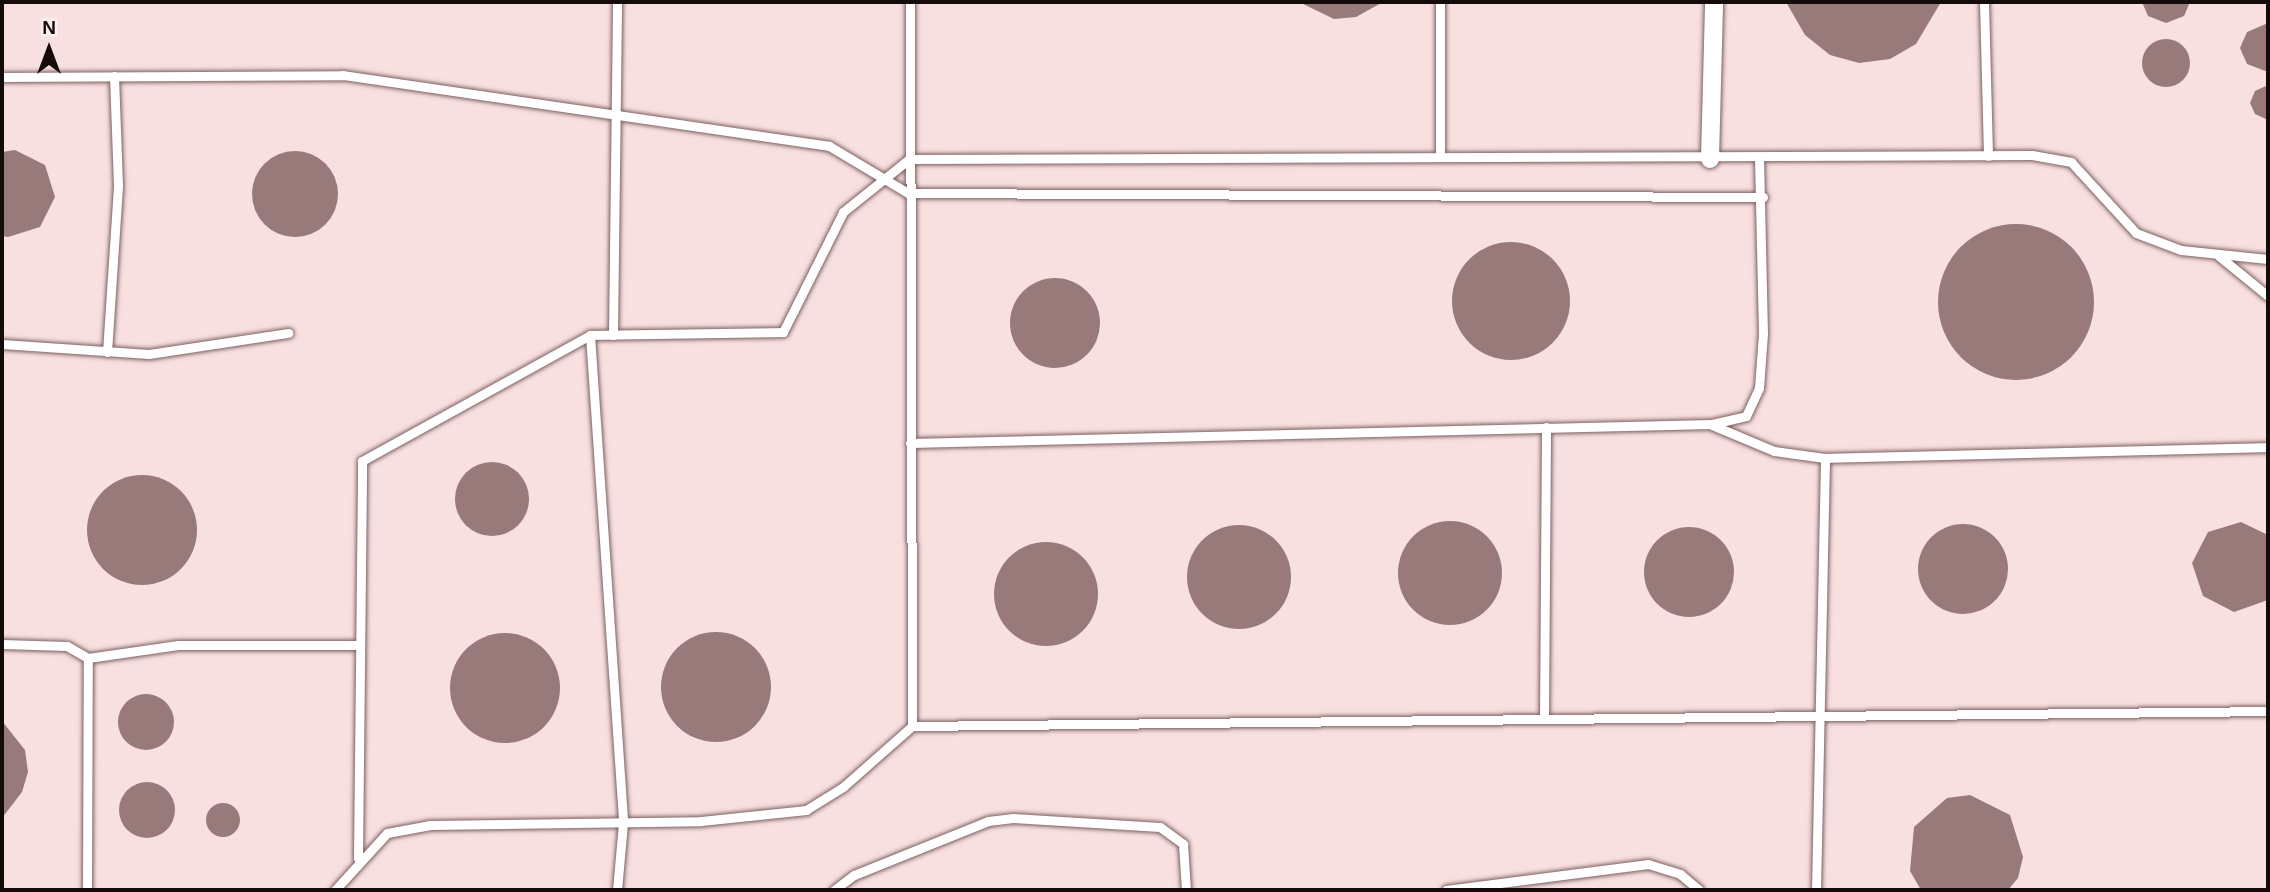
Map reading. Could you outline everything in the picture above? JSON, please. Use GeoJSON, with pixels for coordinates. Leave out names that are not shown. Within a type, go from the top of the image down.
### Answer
{"type":"FeatureCollection","features":[{"type":"Feature","properties":{"kind":"street"},"geometry":{"type":"LineString","coordinates":[[1710,159],[1714,2]]}},
{"type":"Feature","properties":{"kind":"lane"},"geometry":{"type":"LineString","coordinates":[[613,335],[617,2]]}},
{"type":"Feature","properties":{"kind":"lane"},"geometry":{"type":"LineString","coordinates":[[910,2],[908,193],[912,726]]}},
{"type":"Feature","properties":{"kind":"lane"},"geometry":{"type":"LineString","coordinates":[[1440,2],[1440,157]]}},
{"type":"Feature","properties":{"kind":"lane"},"geometry":{"type":"LineString","coordinates":[[1984,2],[1988,156]]}},
{"type":"Feature","properties":{"kind":"lane"},"geometry":{"type":"LineString","coordinates":[[2,77],[343,75],[829,146],[908,193],[1763,197]]}},
{"type":"Feature","properties":{"kind":"lane"},"geometry":{"type":"LineString","coordinates":[[107,352],[118,185],[114,76]]}},
{"type":"Feature","properties":{"kind":"lane"},"geometry":{"type":"LineString","coordinates":[[358,858],[362,461],[590,335],[783,332],[843,212],[909,159],[1759,159],[1988,156],[2071,162],[2136,233],[2181,250],[2268,259]]}},
{"type":"Feature","properties":{"kind":"lane"},"geometry":{"type":"LineString","coordinates":[[910,443],[1712,424],[1746,416],[1759,388],[1763,197],[1759,159]]}},
{"type":"Feature","properties":{"kind":"lane"},"geometry":{"type":"LineString","coordinates":[[2218,255],[2268,296]]}},
{"type":"Feature","properties":{"kind":"lane"},"geometry":{"type":"LineString","coordinates":[[2,344],[149,354],[288,333]]}},
{"type":"Feature","properties":{"kind":"lane"},"geometry":{"type":"LineString","coordinates":[[590,335],[624,823],[617,890]]}},
{"type":"Feature","properties":{"kind":"lane"},"geometry":{"type":"LineString","coordinates":[[1712,424],[1774,451],[1825,458],[2268,447]]}},
{"type":"Feature","properties":{"kind":"lane"},"geometry":{"type":"LineString","coordinates":[[1544,718],[1546,427]]}},
{"type":"Feature","properties":{"kind":"lane"},"geometry":{"type":"LineString","coordinates":[[1816,890],[1825,458]]}},
{"type":"Feature","properties":{"kind":"lane"},"geometry":{"type":"LineString","coordinates":[[2,644],[68,646],[88,658],[178,645],[360,645]]}},
{"type":"Feature","properties":{"kind":"lane"},"geometry":{"type":"LineString","coordinates":[[87,890],[88,658]]}},
{"type":"Feature","properties":{"kind":"lane"},"geometry":{"type":"LineString","coordinates":[[335,890],[358,858],[387,833],[430,825],[624,823],[806,810],[843,787],[912,726],[2268,711]]}},
{"type":"Feature","properties":{"kind":"lane"},"geometry":{"type":"LineString","coordinates":[[834,890],[854,875],[988,821],[1013,818],[1160,827],[1183,844],[1186,890]]}},
{"type":"Feature","properties":{"kind":"lane"},"geometry":{"type":"LineString","coordinates":[[1446,890],[1648,864],[1680,874],[1699,890]]}},
{"type":"Feature","properties":{"kind":"shaded area"},"geometry":{"type":"Polygon","coordinates":[[[2,2],[2268,2],[2268,890],[2,890],[2,2]]]}},
{"type":"Feature","properties":{"kind":"building"},"geometry":{"type":"Polygon","coordinates":[[[1299,2],[1383,2],[1356,17],[1334,19],[1299,2]]]}},
{"type":"Feature","properties":{"kind":"building"},"geometry":{"type":"Polygon","coordinates":[[[1786,2],[1941,2],[1916,44],[1890,59],[1859,63],[1830,55],[1805,35],[1786,2]]]}},
{"type":"Feature","properties":{"kind":"building"},"geometry":{"type":"Polygon","coordinates":[[[2142,2],[2190,2],[2184,16],[2166,23],[2148,16],[2142,2]]]}},
{"type":"Feature","properties":{"kind":"building"},"geometry":{"type":"Polygon","coordinates":[[[2268,23],[2268,72],[2247,64],[2240,48],[2247,32],[2268,23]]]}},
{"type":"Feature","properties":{"kind":"building"},"geometry":{"type":"Polygon","coordinates":[[[2166,39],[2183,46],[2190,63],[2183,80],[2166,87],[2149,80],[2142,63],[2149,46],[2166,39]]]}},
{"type":"Feature","properties":{"kind":"building"},"geometry":{"type":"Polygon","coordinates":[[[2268,85],[2268,120],[2255,114],[2250,103],[2255,91],[2268,85]]]}},
{"type":"Feature","properties":{"kind":"building"},"geometry":{"type":"Polygon","coordinates":[[[15,150],[45,165],[55,197],[40,227],[8,237],[2,236],[2,152],[15,150]]]}},
{"type":"Feature","properties":{"kind":"building"},"geometry":{"type":"Polygon","coordinates":[[[287,151],[303,151],[326,163],[335,177],[338,194],[335,211],[326,225],[303,237],[287,237],[271,230],[259,218],[252,202],[252,186],[259,170],[271,158],[287,151]]]}},
{"type":"Feature","properties":{"kind":"building"},"geometry":{"type":"Polygon","coordinates":[[[2016,224],[2046,230],[2071,247],[2088,272],[2094,302],[2088,332],[2071,357],[2046,374],[2016,380],[1986,374],[1961,357],[1944,332],[1938,302],[1944,272],[1961,247],[1986,230],[2016,224]]]}},
{"type":"Feature","properties":{"kind":"building"},"geometry":{"type":"Polygon","coordinates":[[[1511,242],[1534,247],[1553,259],[1565,278],[1570,301],[1565,324],[1553,343],[1534,355],[1511,360],[1488,355],[1469,343],[1457,324],[1452,301],[1457,278],[1469,259],[1488,247],[1511,242]]]}},
{"type":"Feature","properties":{"kind":"building"},"geometry":{"type":"Polygon","coordinates":[[[1055,278],[1072,282],[1087,291],[1096,306],[1100,323],[1096,340],[1087,355],[1072,364],[1055,368],[1038,364],[1023,355],[1014,340],[1010,323],[1014,306],[1023,291],[1038,282],[1055,278]]]}},
{"type":"Feature","properties":{"kind":"building"},"geometry":{"type":"Polygon","coordinates":[[[485,462],[499,462],[513,468],[523,478],[529,499],[523,520],[513,530],[499,536],[485,536],[471,530],[461,520],[455,506],[455,492],[461,478],[471,468],[485,462]]]}},
{"type":"Feature","properties":{"kind":"building"},"geometry":{"type":"Polygon","coordinates":[[[142,475],[163,479],[181,491],[193,509],[197,530],[193,551],[181,569],[163,581],[142,585],[121,581],[103,569],[91,551],[87,530],[91,509],[103,491],[121,479],[142,475]]]}},
{"type":"Feature","properties":{"kind":"building"},"geometry":{"type":"Polygon","coordinates":[[[1450,521],[1470,525],[1487,536],[1498,553],[1502,573],[1498,593],[1487,610],[1470,621],[1450,625],[1430,621],[1413,610],[1402,593],[1398,573],[1402,553],[1413,536],[1430,525],[1450,521]]]}},
{"type":"Feature","properties":{"kind":"building"},"geometry":{"type":"Polygon","coordinates":[[[2241,522],[2268,535],[2268,600],[2234,612],[2203,596],[2192,563],[2208,532],[2241,522]]]}},
{"type":"Feature","properties":{"kind":"building"},"geometry":{"type":"Polygon","coordinates":[[[1963,524],[1980,528],[1995,537],[2004,552],[2008,569],[2004,586],[1995,601],[1980,610],[1963,614],[1946,610],[1931,601],[1922,586],[1918,569],[1922,552],[1931,537],[1946,528],[1963,524]]]}},
{"type":"Feature","properties":{"kind":"building"},"geometry":{"type":"Polygon","coordinates":[[[1239,525],[1259,529],[1276,540],[1287,557],[1291,577],[1287,597],[1276,614],[1259,625],[1239,629],[1219,625],[1202,614],[1191,597],[1187,577],[1191,557],[1202,540],[1219,529],[1239,525]]]}},
{"type":"Feature","properties":{"kind":"building"},"geometry":{"type":"Polygon","coordinates":[[[1689,527],[1706,531],[1721,540],[1730,555],[1734,572],[1730,589],[1721,604],[1706,613],[1689,617],[1672,613],[1657,604],[1648,589],[1644,572],[1648,555],[1657,540],[1672,531],[1689,527]]]}},
{"type":"Feature","properties":{"kind":"building"},"geometry":{"type":"Polygon","coordinates":[[[1046,542],[1066,546],[1083,557],[1094,574],[1098,594],[1094,614],[1083,631],[1066,642],[1046,646],[1026,642],[1009,631],[998,614],[994,594],[998,574],[1009,557],[1026,546],[1046,542]]]}},
{"type":"Feature","properties":{"kind":"building"},"geometry":{"type":"Polygon","coordinates":[[[716,632],[737,636],[755,648],[767,666],[771,687],[767,708],[755,726],[737,738],[716,742],[695,738],[677,726],[665,708],[661,687],[665,666],[677,648],[695,636],[716,632]]]}},
{"type":"Feature","properties":{"kind":"building"},"geometry":{"type":"Polygon","coordinates":[[[505,633],[526,637],[544,649],[556,667],[560,688],[556,709],[544,727],[526,739],[505,743],[484,739],[466,727],[454,709],[450,688],[454,667],[466,649],[484,637],[505,633]]]}},
{"type":"Feature","properties":{"kind":"building"},"geometry":{"type":"Polygon","coordinates":[[[146,694],[157,696],[166,702],[172,711],[172,733],[166,742],[157,748],[146,750],[135,748],[126,742],[120,733],[118,722],[120,711],[126,702],[135,696],[146,694]]]}},
{"type":"Feature","properties":{"kind":"building"},"geometry":{"type":"Polygon","coordinates":[[[2,721],[25,750],[28,772],[22,792],[2,818],[2,721]]]}},
{"type":"Feature","properties":{"kind":"building"},"geometry":{"type":"Polygon","coordinates":[[[147,782],[158,784],[167,790],[173,799],[173,821],[167,830],[158,836],[147,838],[136,836],[127,830],[121,821],[119,810],[121,799],[127,790],[136,784],[147,782]]]}},
{"type":"Feature","properties":{"kind":"building"},"geometry":{"type":"Polygon","coordinates":[[[1970,795],[2010,815],[2023,857],[2018,878],[2008,890],[1921,890],[1910,871],[1914,827],[1947,798],[1970,795]]]}},
{"type":"Feature","properties":{"kind":"building"},"geometry":{"type":"Polygon","coordinates":[[[223,803],[235,808],[240,820],[235,832],[223,837],[211,832],[206,820],[211,808],[223,803]]]}}]}
